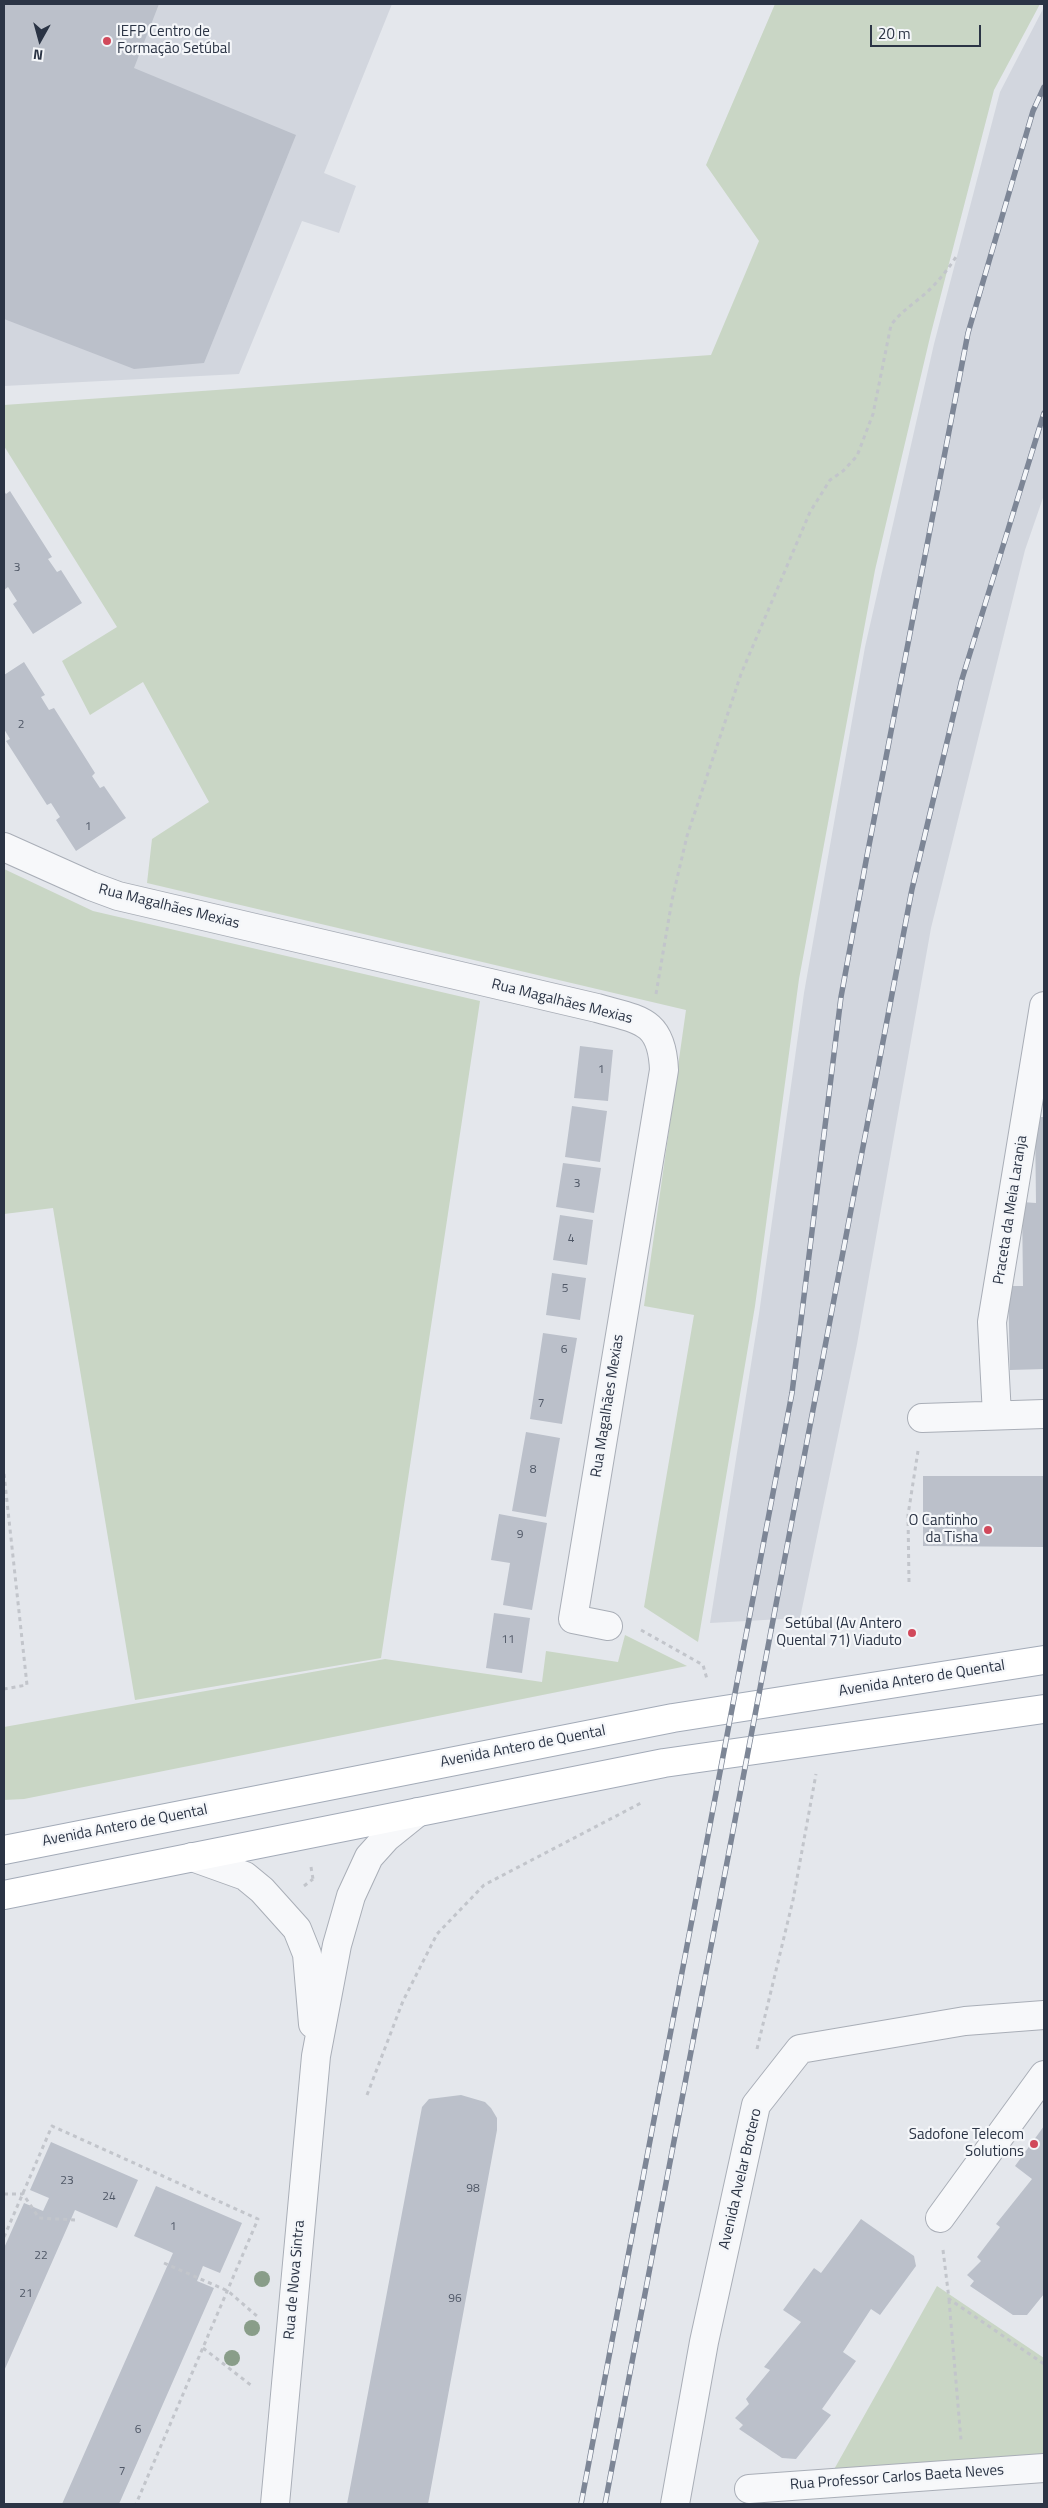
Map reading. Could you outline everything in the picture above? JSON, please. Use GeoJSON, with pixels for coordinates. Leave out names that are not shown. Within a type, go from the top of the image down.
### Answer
{"type":"FeatureCollection","features":[{"type":"Feature","properties":{"kind":"main road","name":"Avenida Antero de Quental"},"geometry":{"type":"LineString","coordinates":[[4,1848],[41,1843],[673,1718],[1044,1660]]}},
{"type":"Feature","properties":{"kind":"main road"},"geometry":{"type":"LineString","coordinates":[[4,1895],[664,1763],[1044,1709]]}},
{"type":"Feature","properties":{"kind":"street","name":"Rua Magalhães Mexias"},"geometry":{"type":"LineString","coordinates":[[4,847],[118,896],[597,1008],[630,1017],[651,1027],[660,1040],[664,1070],[573,1620],[608,1626]]}},
{"type":"Feature","properties":{"kind":"street","name":"Praceta da Meia Laranja"},"geometry":{"type":"LineString","coordinates":[[997,1415],[992,1322],[1044,1006]]}},
{"type":"Feature","properties":{"kind":"street"},"geometry":{"type":"LineString","coordinates":[[922,1418],[1044,1414]]}},
{"type":"Feature","properties":{"kind":"street","name":"Rua de Nova Sintra"},"geometry":{"type":"LineString","coordinates":[[274,2504],[316,2056],[337,1945],[356,1880],[368,1857],[387,1837],[418,1812]]}},
{"type":"Feature","properties":{"kind":"street","name":"Rua de Nova Sintra"},"geometry":{"type":"LineString","coordinates":[[192,1857],[245,1876],[262,1890],[297,1929],[307,1954],[316,2056]]}},
{"type":"Feature","properties":{"kind":"street","name":"Avenida Avelar Brotero"},"geometry":{"type":"LineString","coordinates":[[675,2504],[704,2342],[756,2105],[800,2049],[965,2021],[1044,2015]]}},
{"type":"Feature","properties":{"kind":"street"},"geometry":{"type":"LineString","coordinates":[[940,2218],[1044,2075]]}},
{"type":"Feature","properties":{"kind":"street","name":"Rua Professor Carlos Baeta Neves"},"geometry":{"type":"LineString","coordinates":[[749,2488],[1044,2468]]}},
{"type":"Feature","properties":{"kind":"path"},"geometry":{"type":"LineString","coordinates":[[651,1027],[672,900],[687,836],[741,674],[810,512],[830,480],[843,471],[857,456],[873,414],[891,325],[900,313],[921,298],[943,276],[956,257]]}},
{"type":"Feature","properties":{"kind":"path"},"geometry":{"type":"LineString","coordinates":[[909,1582],[908,1515],[922,1418]]}},
{"type":"Feature","properties":{"kind":"path"},"geometry":{"type":"LineString","coordinates":[[4,1474],[27,1685],[4,1689]]}},
{"type":"Feature","properties":{"kind":"path"},"geometry":{"type":"LineString","coordinates":[[608,1626],[624,1621],[703,1665],[707,1680]]}},
{"type":"Feature","properties":{"kind":"path"},"geometry":{"type":"LineString","coordinates":[[756,2052],[793,1900],[816,1770]]}},
{"type":"Feature","properties":{"kind":"path"},"geometry":{"type":"LineString","coordinates":[[367,2095],[403,2001],[437,1934],[484,1885],[644,1802]]}},
{"type":"Feature","properties":{"kind":"path"},"geometry":{"type":"LineString","coordinates":[[300,1890],[313,1878]]}},
{"type":"Feature","properties":{"kind":"path"},"geometry":{"type":"LineString","coordinates":[[4,2237],[52,2126],[258,2219],[136,2504]]}},
{"type":"Feature","properties":{"kind":"path"},"geometry":{"type":"LineString","coordinates":[[4,2194],[23,2194]]}},
{"type":"Feature","properties":{"kind":"path"},"geometry":{"type":"LineString","coordinates":[[23,2194],[39,2218],[74,2220]]}},
{"type":"Feature","properties":{"kind":"path"},"geometry":{"type":"LineString","coordinates":[[940,2218],[964,2473]]}},
{"type":"Feature","properties":{"kind":"path"},"geometry":{"type":"LineString","coordinates":[[164,2264],[228,2291],[266,2324]]}},
{"type":"Feature","properties":{"kind":"path"},"geometry":{"type":"LineString","coordinates":[[949,2299],[1044,2364]]}},
{"type":"Feature","properties":{"kind":"path"},"geometry":{"type":"LineString","coordinates":[[203,2348],[253,2386]]}},
{"type":"Feature","properties":{"kind":"shaded area"},"geometry":{"type":"Polygon","coordinates":[[[4,4],[392,4],[324,173],[356,186],[339,233],[302,221],[239,374],[4,386],[4,4]]]}},
{"type":"Feature","properties":{"kind":"shaded area"},"geometry":{"type":"Polygon","coordinates":[[[1044,7],[1044,495],[1025,550],[931,928],[857,1344],[800,1618],[710,1623],[759,1314],[804,993],[865,647],[934,344],[1000,92],[1044,7]]]}},
{"type":"Feature","properties":{"kind":"green space"},"geometry":{"type":"Polygon","coordinates":[[[775,4],[1040,4],[994,90],[931,333],[875,570],[799,979],[755,1306],[698,1642],[644,1607],[694,1315],[644,1306],[686,1010],[147,883],[152,839],[209,802],[143,682],[90,715],[62,661],[117,627],[4,446],[4,405],[711,355],[759,241],[706,165],[775,4]]]}},
{"type":"Feature","properties":{"kind":"green space"},"geometry":{"type":"Polygon","coordinates":[[[4,869],[93,911],[480,1001],[381,1658],[135,1700],[53,1208],[4,1214],[4,869]]]}},
{"type":"Feature","properties":{"kind":"green space"},"geometry":{"type":"Polygon","coordinates":[[[625,1635],[687,1666],[24,1799],[4,1800],[4,1727],[385,1659],[542,1682],[546,1651],[618,1662],[625,1635]]]}},
{"type":"Feature","properties":{"kind":"green space"},"geometry":{"type":"Polygon","coordinates":[[[937,2286],[1044,2358],[1044,2457],[832,2473],[937,2286]]]}},
{"type":"Feature","properties":{"kind":"building"},"geometry":{"type":"Polygon","coordinates":[[[4,4],[159,4],[134,68],[296,135],[204,363],[134,369],[4,319],[4,4]]]}},
{"type":"Feature","properties":{"kind":"building"},"geometry":{"type":"Polygon","coordinates":[[[4,491],[6,494],[10,491],[52,557],[48,559],[57,572],[61,570],[82,603],[33,634],[13,604],[17,601],[8,587],[4,590],[4,491]]]}},
{"type":"Feature","properties":{"kind":"building"},"geometry":{"type":"Polygon","coordinates":[[[24,662],[45,695],[41,697],[49,710],[54,708],[95,773],[92,776],[100,788],[104,786],[126,818],[76,851],[56,820],[60,817],[51,803],[47,805],[6,741],[10,739],[4,729],[4,675],[24,662]]]}},
{"type":"Feature","properties":{"kind":"building"},"geometry":{"type":"Polygon","coordinates":[[[580,1046],[613,1050],[608,1101],[574,1098],[580,1046]]]}},
{"type":"Feature","properties":{"kind":"building"},"geometry":{"type":"Polygon","coordinates":[[[572,1106],[607,1111],[600,1162],[565,1157],[572,1106]]]}},
{"type":"Feature","properties":{"kind":"building"},"geometry":{"type":"Polygon","coordinates":[[[1035,1117],[1044,1117],[1044,1369],[1010,1370],[1008,1286],[1023,1286],[1022,1202],[1036,1203],[1035,1117]]]}},
{"type":"Feature","properties":{"kind":"building"},"geometry":{"type":"Polygon","coordinates":[[[563,1163],[601,1168],[594,1213],[556,1207],[563,1163]]]}},
{"type":"Feature","properties":{"kind":"building"},"geometry":{"type":"Polygon","coordinates":[[[560,1215],[593,1220],[587,1265],[553,1260],[560,1215]]]}},
{"type":"Feature","properties":{"kind":"building"},"geometry":{"type":"Polygon","coordinates":[[[552,1273],[586,1278],[580,1320],[546,1315],[552,1273]]]}},
{"type":"Feature","properties":{"kind":"building"},"geometry":{"type":"Polygon","coordinates":[[[543,1333],[577,1338],[562,1424],[530,1419],[543,1333]]]}},
{"type":"Feature","properties":{"kind":"building"},"geometry":{"type":"Polygon","coordinates":[[[526,1432],[560,1438],[546,1517],[512,1511],[526,1432]]]}},
{"type":"Feature","properties":{"kind":"building"},"geometry":{"type":"Polygon","coordinates":[[[923,1476],[1044,1476],[1044,1547],[923,1546],[923,1476]]]}},
{"type":"Feature","properties":{"kind":"building"},"geometry":{"type":"Polygon","coordinates":[[[499,1514],[547,1523],[532,1610],[503,1605],[510,1563],[491,1560],[499,1514]]]}},
{"type":"Feature","properties":{"kind":"building"},"geometry":{"type":"Polygon","coordinates":[[[494,1613],[530,1618],[522,1673],[486,1668],[494,1613]]]}},
{"type":"Feature","properties":{"kind":"building"},"geometry":{"type":"Polygon","coordinates":[[[461,2095],[485,2102],[497,2118],[497,2130],[428,2504],[347,2504],[422,2107],[429,2099],[461,2095]]]}},
{"type":"Feature","properties":{"kind":"building"},"geometry":{"type":"Polygon","coordinates":[[[1044,2126],[1044,2294],[1027,2315],[1013,2315],[970,2286],[974,2281],[967,2275],[981,2261],[977,2257],[1000,2227],[996,2224],[1032,2179],[1015,2166],[1044,2126]]]}},
{"type":"Feature","properties":{"kind":"building"},"geometry":{"type":"Polygon","coordinates":[[[51,2142],[138,2180],[117,2228],[75,2210],[4,2371],[4,2248],[24,2203],[43,2211],[49,2198],[30,2190],[51,2142]]]}},
{"type":"Feature","properties":{"kind":"building"},"geometry":{"type":"Polygon","coordinates":[[[156,2186],[242,2223],[220,2273],[203,2266],[197,2281],[214,2288],[119,2504],[62,2504],[173,2253],[134,2236],[156,2186]]]}},
{"type":"Feature","properties":{"kind":"building"},"geometry":{"type":"Polygon","coordinates":[[[861,2219],[914,2256],[916,2266],[880,2315],[871,2309],[843,2352],[856,2361],[822,2409],[831,2415],[796,2459],[782,2458],[739,2429],[743,2425],[735,2418],[749,2404],[746,2399],[770,2370],[764,2367],[801,2322],[783,2310],[814,2268],[821,2273],[861,2219]]]}},
{"type":"Feature","properties":{"kind":"railway"},"geometry":{"type":"LineString","coordinates":[[581,2504],[792,1393],[841,997],[866,861],[968,333],[1033,111],[1044,87]]}},
{"type":"Feature","properties":{"kind":"railway"},"geometry":{"type":"LineString","coordinates":[[605,2504],[912,889],[962,679],[1044,413]]}},
{"type":"Feature","properties":{"kind":"place","name":"IEFP Centro de Formação Setúbal"},"geometry":{"type":"Point","coordinates":[107,41]}},
{"type":"Feature","properties":{"kind":"place","name":"O Cantinho da Tisha"},"geometry":{"type":"Point","coordinates":[988,1530]}},
{"type":"Feature","properties":{"kind":"place","name":"Setúbal (Av Antero Quental 71) Viaduto"},"geometry":{"type":"Point","coordinates":[912,1633]}},
{"type":"Feature","properties":{"kind":"place","name":"Sadofone Telecom Solutions"},"geometry":{"type":"Point","coordinates":[1034,2144]}}]}
